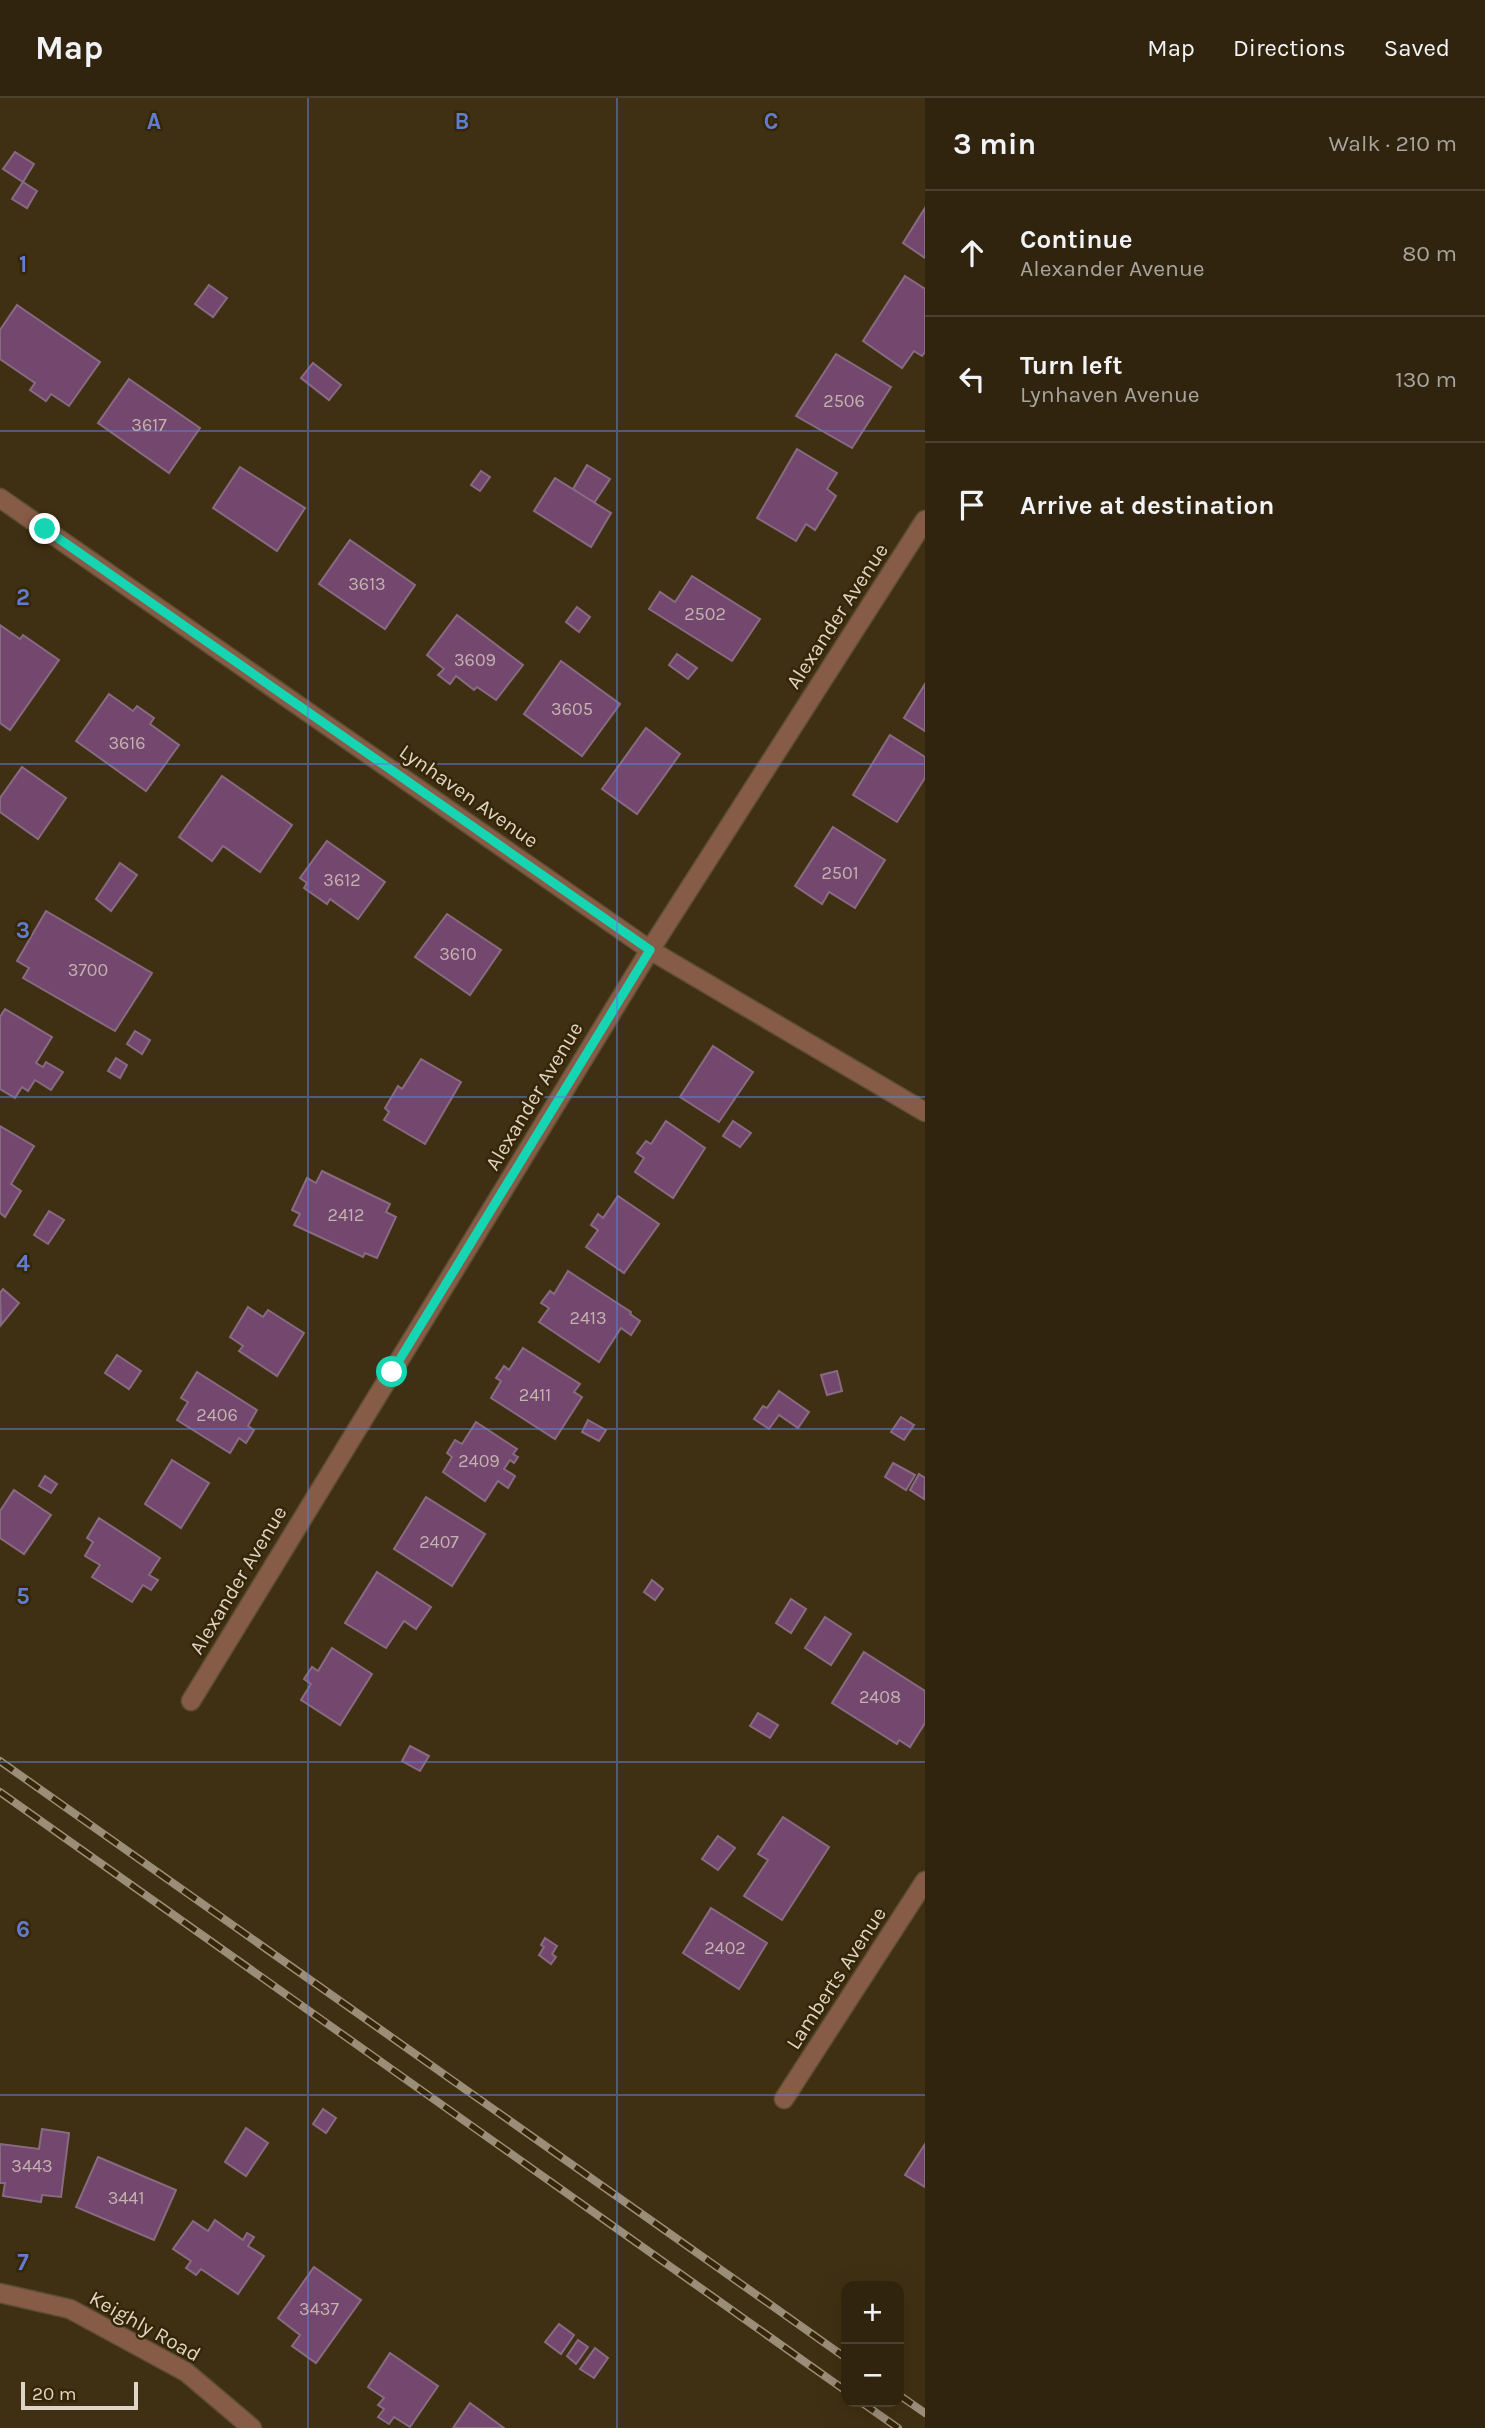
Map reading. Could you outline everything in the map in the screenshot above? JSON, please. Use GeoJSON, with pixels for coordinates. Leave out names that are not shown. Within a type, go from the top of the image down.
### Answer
{"type":"FeatureCollection","features":[{"type":"Feature","properties":{"kind":"street","name":"Lynhaven Avenue"},"geometry":{"type":"LineString","coordinates":[[0,498],[650,950],[925,1112]]}},
{"type":"Feature","properties":{"kind":"street","name":"Alexander Avenue"},"geometry":{"type":"LineString","coordinates":[[191,1701],[650,950],[925,520]]}},
{"type":"Feature","properties":{"kind":"street","name":"Lamberts Avenue"},"geometry":{"type":"LineString","coordinates":[[784,2099],[925,1881]]}},
{"type":"Feature","properties":{"kind":"street","name":"Keighly Road"},"geometry":{"type":"LineString","coordinates":[[0,2293],[70,2309],[186,2372],[252,2428]]}},
{"type":"Feature","properties":{"kind":"building"},"geometry":{"type":"Polygon","coordinates":[[[15,152],[34,164],[23,182],[3,169],[15,152]]]}},
{"type":"Feature","properties":{"kind":"building"},"geometry":{"type":"Polygon","coordinates":[[[23,182],[37,191],[27,208],[12,199],[23,182]]]}},
{"type":"Feature","properties":{"kind":"building"},"geometry":{"type":"Polygon","coordinates":[[[925,208],[925,258],[903,243],[925,208]]]}},
{"type":"Feature","properties":{"kind":"building"},"geometry":{"type":"Polygon","coordinates":[[[905,276],[925,289],[925,352],[922,356],[914,351],[902,368],[863,341],[905,276]]]}},
{"type":"Feature","properties":{"kind":"building"},"geometry":{"type":"Polygon","coordinates":[[[209,285],[227,298],[213,317],[195,304],[209,285]]]}},
{"type":"Feature","properties":{"kind":"building"},"geometry":{"type":"Polygon","coordinates":[[[17,305],[100,362],[69,406],[51,394],[46,401],[30,390],[35,383],[0,359],[0,330],[17,305]]]}},
{"type":"Feature","properties":{"kind":"building"},"geometry":{"type":"Polygon","coordinates":[[[836,354],[891,387],[852,448],[796,416],[836,354]]]}},
{"type":"Feature","properties":{"kind":"building"},"geometry":{"type":"Polygon","coordinates":[[[313,363],[341,385],[329,400],[301,378],[313,363]]]}},
{"type":"Feature","properties":{"kind":"building"},"geometry":{"type":"Polygon","coordinates":[[[129,379],[200,428],[169,473],[98,423],[129,379]]]}},
{"type":"Feature","properties":{"kind":"building"},"geometry":{"type":"Polygon","coordinates":[[[797,449],[837,473],[827,489],[836,496],[815,530],[806,524],[796,541],[757,518],[797,449]]]}},
{"type":"Feature","properties":{"kind":"building"},"geometry":{"type":"Polygon","coordinates":[[[587,465],[610,479],[594,503],[573,489],[587,465]]]}},
{"type":"Feature","properties":{"kind":"building"},"geometry":{"type":"Polygon","coordinates":[[[240,467],[305,508],[277,551],[213,508],[240,467]]]}},
{"type":"Feature","properties":{"kind":"building"},"geometry":{"type":"Polygon","coordinates":[[[481,471],[490,477],[480,491],[471,485],[481,471]]]}},
{"type":"Feature","properties":{"kind":"building"},"geometry":{"type":"Polygon","coordinates":[[[555,478],[611,513],[591,547],[534,511],[555,478]]]}},
{"type":"Feature","properties":{"kind":"building"},"geometry":{"type":"Polygon","coordinates":[[[350,540],[415,585],[385,629],[319,584],[350,540]]]}},
{"type":"Feature","properties":{"kind":"building"},"geometry":{"type":"Polygon","coordinates":[[[692,576],[760,619],[732,661],[649,609],[660,592],[675,602],[692,576]]]}},
{"type":"Feature","properties":{"kind":"building"},"geometry":{"type":"Polygon","coordinates":[[[577,607],[590,617],[579,632],[566,622],[577,607]]]}},
{"type":"Feature","properties":{"kind":"building"},"geometry":{"type":"Polygon","coordinates":[[[457,615],[523,665],[496,700],[477,687],[474,690],[456,676],[450,684],[438,675],[444,669],[427,655],[457,615]]]}},
{"type":"Feature","properties":{"kind":"building"},"geometry":{"type":"Polygon","coordinates":[[[0,625],[20,639],[23,635],[59,660],[10,730],[0,723],[0,625]]]}},
{"type":"Feature","properties":{"kind":"building"},"geometry":{"type":"Polygon","coordinates":[[[677,654],[697,668],[688,679],[669,665],[677,654]]]}},
{"type":"Feature","properties":{"kind":"building"},"geometry":{"type":"Polygon","coordinates":[[[561,661],[620,704],[582,756],[524,714],[561,661]]]}},
{"type":"Feature","properties":{"kind":"building"},"geometry":{"type":"Polygon","coordinates":[[[925,684],[925,731],[904,718],[925,684]]]}},
{"type":"Feature","properties":{"kind":"building"},"geometry":{"type":"Polygon","coordinates":[[[109,694],[133,711],[137,706],[154,718],[150,724],[179,745],[146,791],[76,741],[109,694]]]}},
{"type":"Feature","properties":{"kind":"building"},"geometry":{"type":"Polygon","coordinates":[[[646,728],[680,754],[637,814],[602,789],[646,728]]]}},
{"type":"Feature","properties":{"kind":"building"},"geometry":{"type":"Polygon","coordinates":[[[890,735],[925,757],[925,778],[897,822],[853,795],[890,735]]]}},
{"type":"Feature","properties":{"kind":"building"},"geometry":{"type":"Polygon","coordinates":[[[22,767],[66,798],[38,839],[0,812],[0,798],[22,767]]]}},
{"type":"Feature","properties":{"kind":"building"},"geometry":{"type":"Polygon","coordinates":[[[222,776],[292,825],[260,872],[223,846],[212,861],[179,837],[222,776]]]}},
{"type":"Feature","properties":{"kind":"building"},"geometry":{"type":"Polygon","coordinates":[[[833,827],[885,860],[855,908],[829,892],[822,904],[795,886],[833,827]]]}},
{"type":"Feature","properties":{"kind":"building"},"geometry":{"type":"Polygon","coordinates":[[[327,841],[385,882],[358,919],[330,899],[327,904],[304,888],[307,883],[300,878],[327,841]]]}},
{"type":"Feature","properties":{"kind":"building"},"geometry":{"type":"Polygon","coordinates":[[[120,863],[137,875],[111,911],[96,899],[120,863]]]}},
{"type":"Feature","properties":{"kind":"building"},"geometry":{"type":"Polygon","coordinates":[[[46,911],[152,973],[115,1031],[23,978],[29,968],[17,961],[46,911]]]}},
{"type":"Feature","properties":{"kind":"building"},"geometry":{"type":"Polygon","coordinates":[[[447,914],[501,950],[470,995],[415,957],[447,914]]]}},
{"type":"Feature","properties":{"kind":"building"},"geometry":{"type":"Polygon","coordinates":[[[5,1009],[52,1037],[36,1063],[43,1067],[46,1062],[63,1072],[51,1090],[35,1080],[28,1091],[22,1087],[15,1098],[0,1089],[0,1017],[5,1009]]]}},
{"type":"Feature","properties":{"kind":"building"},"geometry":{"type":"Polygon","coordinates":[[[135,1031],[150,1040],[142,1054],[127,1044],[135,1031]]]}},
{"type":"Feature","properties":{"kind":"building"},"geometry":{"type":"Polygon","coordinates":[[[713,1046],[753,1072],[719,1122],[680,1097],[713,1046]]]}},
{"type":"Feature","properties":{"kind":"building"},"geometry":{"type":"Polygon","coordinates":[[[116,1058],[127,1065],[120,1078],[108,1071],[116,1058]]]}},
{"type":"Feature","properties":{"kind":"building"},"geometry":{"type":"Polygon","coordinates":[[[421,1059],[461,1082],[425,1144],[384,1120],[389,1112],[385,1108],[398,1086],[402,1089],[421,1059]]]}},
{"type":"Feature","properties":{"kind":"building"},"geometry":{"type":"Polygon","coordinates":[[[666,1121],[705,1148],[673,1198],[635,1172],[644,1158],[637,1153],[646,1141],[651,1144],[666,1121]]]}},
{"type":"Feature","properties":{"kind":"building"},"geometry":{"type":"Polygon","coordinates":[[[733,1121],[751,1133],[740,1147],[723,1136],[733,1121]]]}},
{"type":"Feature","properties":{"kind":"building"},"geometry":{"type":"Polygon","coordinates":[[[0,1126],[34,1146],[11,1184],[21,1191],[5,1217],[0,1213],[0,1126]]]}},
{"type":"Feature","properties":{"kind":"building"},"geometry":{"type":"Polygon","coordinates":[[[322,1171],[390,1204],[386,1212],[396,1217],[377,1258],[365,1253],[363,1257],[294,1225],[300,1214],[292,1210],[307,1178],[316,1183],[322,1171]]]}},
{"type":"Feature","properties":{"kind":"building"},"geometry":{"type":"Polygon","coordinates":[[[618,1196],[659,1224],[624,1273],[586,1247],[598,1230],[591,1225],[598,1214],[603,1218],[618,1196]]]}},
{"type":"Feature","properties":{"kind":"building"},"geometry":{"type":"Polygon","coordinates":[[[49,1211],[64,1220],[48,1244],[34,1235],[49,1211]]]}},
{"type":"Feature","properties":{"kind":"building"},"geometry":{"type":"Polygon","coordinates":[[[568,1271],[631,1312],[630,1314],[640,1321],[631,1335],[621,1328],[599,1362],[539,1322],[549,1308],[541,1303],[550,1291],[554,1294],[568,1271]]]}},
{"type":"Feature","properties":{"kind":"building"},"geometry":{"type":"Polygon","coordinates":[[[3,1289],[19,1303],[1,1325],[0,1293],[3,1289]]]}},
{"type":"Feature","properties":{"kind":"building"},"geometry":{"type":"Polygon","coordinates":[[[248,1307],[263,1317],[268,1310],[304,1333],[277,1376],[239,1351],[243,1346],[230,1337],[248,1307]]]}},
{"type":"Feature","properties":{"kind":"building"},"geometry":{"type":"Polygon","coordinates":[[[523,1348],[580,1384],[574,1392],[582,1397],[555,1439],[491,1398],[501,1381],[496,1378],[504,1366],[509,1370],[523,1348]]]}},
{"type":"Feature","properties":{"kind":"building"},"geometry":{"type":"Polygon","coordinates":[[[117,1355],[141,1371],[129,1389],[105,1373],[117,1355]]]}},
{"type":"Feature","properties":{"kind":"building"},"geometry":{"type":"Polygon","coordinates":[[[837,1371],[842,1391],[827,1395],[821,1375],[837,1371]]]}},
{"type":"Feature","properties":{"kind":"building"},"geometry":{"type":"Polygon","coordinates":[[[197,1372],[257,1410],[248,1426],[254,1430],[246,1443],[239,1438],[230,1453],[177,1420],[188,1402],[181,1398],[197,1372]]]}},
{"type":"Feature","properties":{"kind":"building"},"geometry":{"type":"Polygon","coordinates":[[[779,1391],[809,1412],[798,1428],[779,1415],[769,1429],[754,1419],[763,1406],[767,1408],[779,1391]]]}},
{"type":"Feature","properties":{"kind":"building"},"geometry":{"type":"Polygon","coordinates":[[[901,1417],[914,1425],[904,1440],[891,1432],[901,1417]]]}},
{"type":"Feature","properties":{"kind":"building"},"geometry":{"type":"Polygon","coordinates":[[[588,1420],[606,1430],[599,1441],[582,1432],[588,1420]]]}},
{"type":"Feature","properties":{"kind":"building"},"geometry":{"type":"Polygon","coordinates":[[[476,1422],[517,1449],[513,1454],[518,1457],[514,1463],[510,1460],[504,1469],[515,1476],[508,1488],[498,1481],[485,1501],[443,1472],[452,1457],[447,1453],[455,1440],[462,1444],[476,1422]]]}},
{"type":"Feature","properties":{"kind":"building"},"geometry":{"type":"Polygon","coordinates":[[[172,1460],[209,1483],[181,1528],[145,1504],[172,1460]]]}},
{"type":"Feature","properties":{"kind":"building"},"geometry":{"type":"Polygon","coordinates":[[[893,1463],[915,1475],[906,1490],[885,1477],[893,1463]]]}},
{"type":"Feature","properties":{"kind":"building"},"geometry":{"type":"Polygon","coordinates":[[[919,1474],[925,1478],[924,1499],[910,1490],[919,1474]]]}},
{"type":"Feature","properties":{"kind":"building"},"geometry":{"type":"Polygon","coordinates":[[[45,1476],[57,1484],[51,1493],[39,1486],[45,1476]]]}},
{"type":"Feature","properties":{"kind":"building"},"geometry":{"type":"Polygon","coordinates":[[[14,1490],[51,1515],[24,1554],[0,1538],[0,1511],[14,1490]]]}},
{"type":"Feature","properties":{"kind":"building"},"geometry":{"type":"Polygon","coordinates":[[[426,1497],[485,1534],[452,1586],[394,1549],[426,1497]]]}},
{"type":"Feature","properties":{"kind":"building"},"geometry":{"type":"Polygon","coordinates":[[[99,1518],[160,1558],[149,1575],[158,1580],[151,1590],[143,1585],[132,1602],[92,1577],[100,1565],[85,1556],[93,1542],[87,1538],[99,1518]]]}},
{"type":"Feature","properties":{"kind":"building"},"geometry":{"type":"Polygon","coordinates":[[[377,1572],[431,1607],[416,1629],[404,1621],[386,1648],[345,1623],[377,1572]]]}},
{"type":"Feature","properties":{"kind":"building"},"geometry":{"type":"Polygon","coordinates":[[[652,1580],[663,1589],[655,1600],[644,1592],[652,1580]]]}},
{"type":"Feature","properties":{"kind":"building"},"geometry":{"type":"Polygon","coordinates":[[[791,1599],[806,1609],[791,1633],[776,1623],[791,1599]]]}},
{"type":"Feature","properties":{"kind":"building"},"geometry":{"type":"Polygon","coordinates":[[[825,1617],[851,1634],[831,1665],[805,1648],[825,1617]]]}},
{"type":"Feature","properties":{"kind":"building"},"geometry":{"type":"Polygon","coordinates":[[[332,1648],[372,1674],[340,1725],[301,1700],[311,1684],[304,1679],[312,1667],[318,1671],[332,1648]]]}},
{"type":"Feature","properties":{"kind":"building"},"geometry":{"type":"Polygon","coordinates":[[[864,1652],[925,1691],[925,1723],[910,1747],[899,1740],[897,1744],[832,1703],[864,1652]]]}},
{"type":"Feature","properties":{"kind":"building"},"geometry":{"type":"Polygon","coordinates":[[[758,1713],[778,1725],[770,1738],[750,1726],[758,1713]]]}},
{"type":"Feature","properties":{"kind":"building"},"geometry":{"type":"Polygon","coordinates":[[[410,1746],[429,1756],[420,1771],[402,1761],[410,1746]]]}},
{"type":"Feature","properties":{"kind":"building"},"geometry":{"type":"Polygon","coordinates":[[[783,1817],[829,1847],[782,1920],[744,1896],[768,1860],[758,1854],[783,1817]]]}},
{"type":"Feature","properties":{"kind":"building"},"geometry":{"type":"Polygon","coordinates":[[[718,1836],[735,1848],[718,1870],[702,1859],[718,1836]]]}},
{"type":"Feature","properties":{"kind":"building"},"geometry":{"type":"Polygon","coordinates":[[[711,1908],[767,1943],[739,1989],[683,1953],[711,1908]]]}},
{"type":"Feature","properties":{"kind":"building"},"geometry":{"type":"Polygon","coordinates":[[[545,1938],[557,1946],[552,1954],[556,1957],[551,1964],[539,1955],[545,1938]]]}},
{"type":"Feature","properties":{"kind":"building"},"geometry":{"type":"Polygon","coordinates":[[[323,2109],[336,2118],[326,2133],[313,2124],[323,2109]]]}},
{"type":"Feature","properties":{"kind":"building"},"geometry":{"type":"Polygon","coordinates":[[[246,2128],[268,2143],[246,2176],[225,2162],[246,2128]]]}},
{"type":"Feature","properties":{"kind":"building"},"geometry":{"type":"Polygon","coordinates":[[[42,2129],[69,2133],[61,2197],[42,2195],[41,2202],[3,2196],[5,2183],[0,2183],[0,2144],[39,2149],[42,2129]]]}},
{"type":"Feature","properties":{"kind":"building"},"geometry":{"type":"Polygon","coordinates":[[[925,2144],[925,2187],[905,2175],[925,2144]]]}},
{"type":"Feature","properties":{"kind":"building"},"geometry":{"type":"Polygon","coordinates":[[[98,2157],[176,2190],[154,2240],[76,2207],[98,2157]]]}},
{"type":"Feature","properties":{"kind":"building"},"geometry":{"type":"Polygon","coordinates":[[[215,2220],[243,2240],[247,2233],[254,2237],[248,2246],[264,2256],[238,2294],[201,2269],[196,2275],[186,2268],[191,2261],[173,2249],[193,2221],[208,2231],[215,2220]]]}},
{"type":"Feature","properties":{"kind":"building"},"geometry":{"type":"Polygon","coordinates":[[[314,2267],[361,2300],[316,2363],[292,2346],[300,2335],[278,2318],[314,2267]]]}},
{"type":"Feature","properties":{"kind":"building"},"geometry":{"type":"Polygon","coordinates":[[[559,2324],[574,2335],[561,2354],[545,2342],[559,2324]]]}},
{"type":"Feature","properties":{"kind":"building"},"geometry":{"type":"Polygon","coordinates":[[[578,2340],[588,2347],[576,2364],[567,2356],[578,2340]]]}},
{"type":"Feature","properties":{"kind":"building"},"geometry":{"type":"Polygon","coordinates":[[[595,2348],[608,2358],[594,2378],[580,2369],[595,2348]]]}},
{"type":"Feature","properties":{"kind":"building"},"geometry":{"type":"Polygon","coordinates":[[[390,2353],[438,2386],[410,2427],[394,2417],[389,2424],[378,2417],[384,2409],[378,2405],[384,2398],[368,2387],[390,2353]]]}},
{"type":"Feature","properties":{"kind":"building"},"geometry":{"type":"Polygon","coordinates":[[[470,2403],[504,2428],[453,2428],[470,2403]]]}},
{"type":"Feature","properties":{"kind":"railway"},"geometry":{"type":"LineString","coordinates":[[0,1761],[841,2354]]}},
{"type":"Feature","properties":{"kind":"railway"},"geometry":{"type":"LineString","coordinates":[[0,1792],[841,2387]]}},
{"type":"Feature","properties":{"kind":"railway"},"geometry":{"type":"LineString","coordinates":[[904,2398],[925,2413]]}},
{"type":"Feature","properties":{"kind":"railway"},"geometry":{"type":"LineString","coordinates":[[868,2407],[898,2428]]}},
{"type":"Feature","properties":{"kind":"route"},"geometry":{"type":"LineString","coordinates":[[45,529],[650,950],[392,1372]]}}]}
